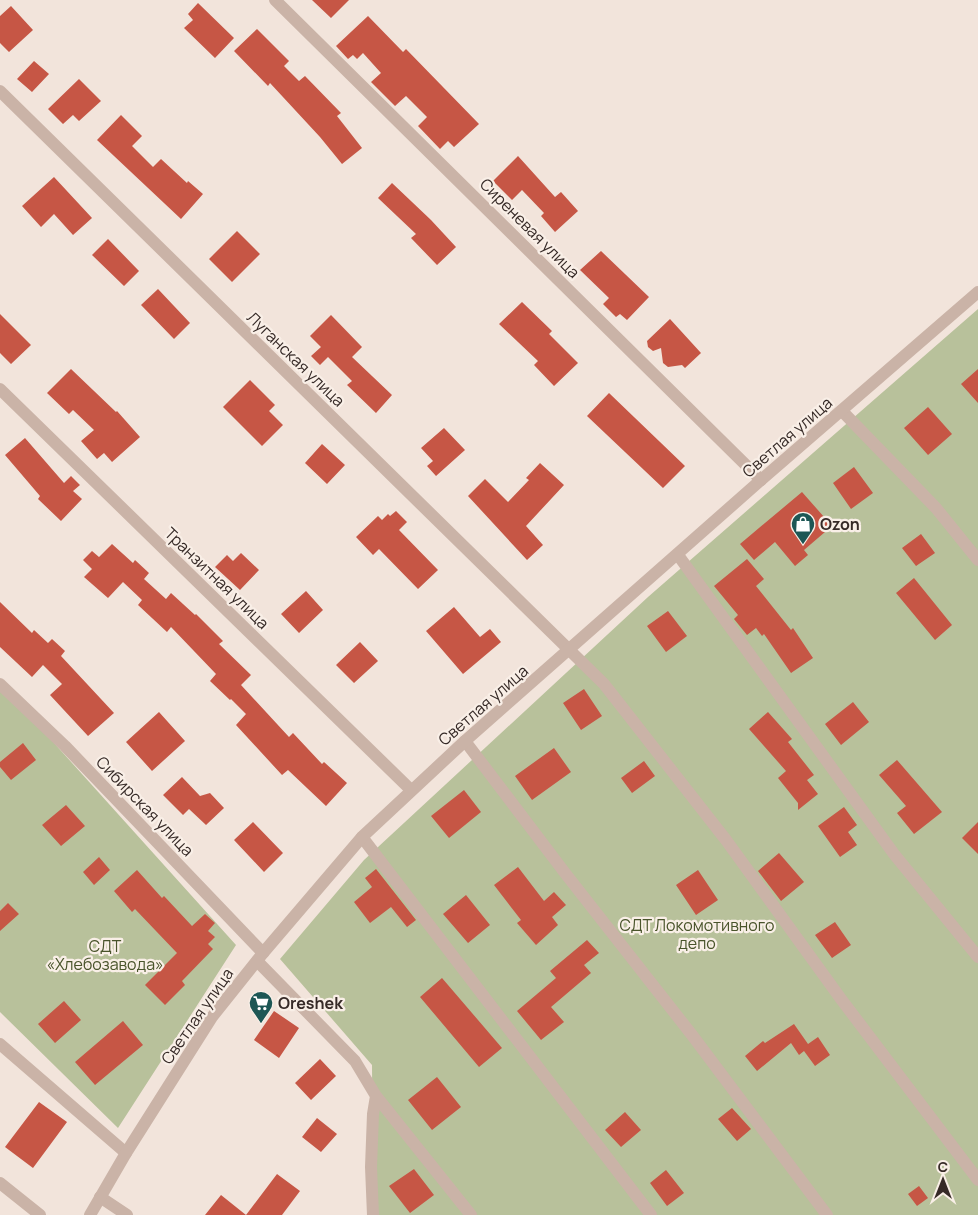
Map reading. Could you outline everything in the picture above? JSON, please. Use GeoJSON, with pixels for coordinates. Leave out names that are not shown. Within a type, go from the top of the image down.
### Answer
{"type":"FeatureCollection","features":[{"type":"Feature","properties":{"kind":"street","name":"Сиреневая улица"},"geometry":{"type":"LineString","coordinates":[[275,0],[761,480]]}},
{"type":"Feature","properties":{"kind":"street","name":"Луганская улица"},"geometry":{"type":"LineString","coordinates":[[0,91],[604,684],[726,840],[841,999],[978,1180]]}},
{"type":"Feature","properties":{"kind":"street","name":"Светлая улица"},"geometry":{"type":"LineString","coordinates":[[90,1215],[126,1153],[212,1017],[260,957],[362,837],[465,741],[978,292]]}},
{"type":"Feature","properties":{"kind":"street","name":"Транзитная улица"},"geometry":{"type":"LineString","coordinates":[[0,389],[411,790]]}},
{"type":"Feature","properties":{"kind":"street"},"geometry":{"type":"LineString","coordinates":[[842,411],[936,508],[978,560]]}},
{"type":"Feature","properties":{"kind":"street"},"geometry":{"type":"LineString","coordinates":[[678,555],[894,854],[978,957]]}},
{"type":"Feature","properties":{"kind":"street","name":"Сибирская улица"},"geometry":{"type":"LineString","coordinates":[[0,684],[65,746],[355,1061],[376,1096],[470,1215]]}},
{"type":"Feature","properties":{"kind":"street"},"geometry":{"type":"LineString","coordinates":[[465,741],[565,873],[692,1035],[827,1215]]}},
{"type":"Feature","properties":{"kind":"street"},"geometry":{"type":"LineString","coordinates":[[362,837],[651,1215]]}},
{"type":"Feature","properties":{"kind":"street"},"geometry":{"type":"LineString","coordinates":[[0,1044],[126,1153]]}},
{"type":"Feature","properties":{"kind":"street"},"geometry":{"type":"LineString","coordinates":[[373,1215],[371,1167],[373,1114],[376,1096]]}},
{"type":"Feature","properties":{"kind":"street"},"geometry":{"type":"LineString","coordinates":[[0,1183],[40,1215]]}},
{"type":"Feature","properties":{"kind":"street"},"geometry":{"type":"LineString","coordinates":[[100,1197],[127,1215]]}},
{"type":"Feature","properties":{"kind":"green space","name":"СДТ Локомотивного депо"},"geometry":{"type":"Polygon","coordinates":[[[978,309],[978,1215],[373,1215],[372,1065],[280,959],[364,860],[648,597],[978,309]]]}},
{"type":"Feature","properties":{"kind":"green space","name":"СДТ «Хлебозавода»"},"geometry":{"type":"Polygon","coordinates":[[[0,683],[236,945],[118,1128],[0,1012],[0,683]]]}},
{"type":"Feature","properties":{"kind":"building"},"geometry":{"type":"Polygon","coordinates":[[[312,0],[349,0],[331,18],[312,0]]]}},
{"type":"Feature","properties":{"kind":"building"},"geometry":{"type":"Polygon","coordinates":[[[198,3],[234,38],[215,58],[184,28],[193,20],[188,14],[198,3]]]}},
{"type":"Feature","properties":{"kind":"building"},"geometry":{"type":"Polygon","coordinates":[[[11,6],[33,30],[9,52],[0,43],[0,16],[11,6]]]}},
{"type":"Feature","properties":{"kind":"building"},"geometry":{"type":"Polygon","coordinates":[[[368,16],[403,52],[406,49],[479,124],[454,147],[448,141],[440,149],[418,126],[427,117],[406,96],[395,106],[371,82],[381,73],[363,53],[357,59],[353,55],[348,59],[336,46],[368,16]]]}},
{"type":"Feature","properties":{"kind":"building"},"geometry":{"type":"Polygon","coordinates":[[[257,29],[289,61],[284,66],[299,81],[305,76],[341,113],[337,116],[362,148],[342,164],[270,83],[268,86],[234,51],[257,29]]]}},
{"type":"Feature","properties":{"kind":"building"},"geometry":{"type":"Polygon","coordinates":[[[34,61],[49,74],[32,92],[17,79],[34,61]]]}},
{"type":"Feature","properties":{"kind":"building"},"geometry":{"type":"Polygon","coordinates":[[[79,79],[101,101],[79,121],[73,115],[63,124],[48,109],[79,79]]]}},
{"type":"Feature","properties":{"kind":"building"},"geometry":{"type":"Polygon","coordinates":[[[121,115],[142,136],[132,146],[153,167],[161,159],[187,183],[188,181],[203,194],[181,219],[97,140],[121,115]]]}},
{"type":"Feature","properties":{"kind":"building"},"geometry":{"type":"Polygon","coordinates":[[[518,156],[555,197],[561,192],[578,211],[555,232],[541,216],[544,213],[522,190],[512,200],[493,181],[518,156]]]}},
{"type":"Feature","properties":{"kind":"building"},"geometry":{"type":"Polygon","coordinates":[[[54,177],[92,218],[73,235],[54,214],[41,227],[22,206],[54,177]]]}},
{"type":"Feature","properties":{"kind":"building"},"geometry":{"type":"Polygon","coordinates":[[[392,183],[456,247],[437,265],[411,238],[416,234],[378,198],[392,183]]]}},
{"type":"Feature","properties":{"kind":"building"},"geometry":{"type":"Polygon","coordinates":[[[237,231],[260,254],[232,282],[209,259],[237,231]]]}},
{"type":"Feature","properties":{"kind":"building"},"geometry":{"type":"Polygon","coordinates":[[[108,239],[139,271],[124,286],[92,255],[108,239]]]}},
{"type":"Feature","properties":{"kind":"building"},"geometry":{"type":"Polygon","coordinates":[[[601,251],[649,297],[627,320],[620,314],[616,317],[603,304],[609,298],[580,270],[601,251]]]}},
{"type":"Feature","properties":{"kind":"building"},"geometry":{"type":"Polygon","coordinates":[[[158,289],[190,323],[174,339],[141,305],[158,289]]]}},
{"type":"Feature","properties":{"kind":"building"},"geometry":{"type":"Polygon","coordinates":[[[522,302],[552,331],[549,334],[578,363],[554,386],[534,365],[538,361],[499,324],[522,302]]]}},
{"type":"Feature","properties":{"kind":"building"},"geometry":{"type":"Polygon","coordinates":[[[0,314],[31,345],[11,364],[0,353],[0,314]]]}},
{"type":"Feature","properties":{"kind":"building"},"geometry":{"type":"Polygon","coordinates":[[[331,315],[362,347],[352,357],[392,395],[376,413],[347,385],[352,381],[328,357],[320,365],[311,356],[321,347],[310,336],[331,315]]]}},
{"type":"Feature","properties":{"kind":"building"},"geometry":{"type":"Polygon","coordinates":[[[670,319],[701,353],[685,368],[682,365],[668,367],[663,363],[661,348],[653,351],[648,347],[647,341],[670,319]]]}},
{"type":"Feature","properties":{"kind":"building"},"geometry":{"type":"Polygon","coordinates":[[[71,369],[117,411],[140,437],[112,462],[104,453],[97,459],[81,441],[94,430],[73,410],[69,414],[47,393],[71,369]]]}},
{"type":"Feature","properties":{"kind":"building"},"geometry":{"type":"Polygon","coordinates":[[[978,369],[978,403],[961,384],[978,369]]]}},
{"type":"Feature","properties":{"kind":"building"},"geometry":{"type":"Polygon","coordinates":[[[250,380],[275,405],[269,411],[283,425],[262,446],[223,407],[250,380]]]}},
{"type":"Feature","properties":{"kind":"building"},"geometry":{"type":"Polygon","coordinates":[[[609,393],[685,466],[663,488],[587,416],[609,393]]]}},
{"type":"Feature","properties":{"kind":"building"},"geometry":{"type":"Polygon","coordinates":[[[928,407],[952,434],[928,455],[904,428],[928,407]]]}},
{"type":"Feature","properties":{"kind":"building"},"geometry":{"type":"Polygon","coordinates":[[[444,428],[465,450],[436,476],[427,466],[433,461],[421,448],[444,428]]]}},
{"type":"Feature","properties":{"kind":"building"},"geometry":{"type":"Polygon","coordinates":[[[25,438],[64,483],[71,476],[80,485],[73,491],[82,499],[61,521],[38,499],[40,496],[5,455],[25,438]]]}},
{"type":"Feature","properties":{"kind":"building"},"geometry":{"type":"Polygon","coordinates":[[[322,444],[345,465],[327,484],[305,463],[322,444]]]}},
{"type":"Feature","properties":{"kind":"building"},"geometry":{"type":"Polygon","coordinates":[[[540,463],[564,485],[526,526],[543,545],[527,560],[468,496],[485,479],[508,502],[529,480],[526,478],[540,463]]]}},
{"type":"Feature","properties":{"kind":"building"},"geometry":{"type":"Polygon","coordinates":[[[854,467],[873,493],[851,509],[833,483],[854,467]]]}},
{"type":"Feature","properties":{"kind":"building"},"geometry":{"type":"Polygon","coordinates":[[[802,492],[832,526],[804,550],[808,555],[795,566],[775,542],[754,560],[740,544],[802,492]]]}},
{"type":"Feature","properties":{"kind":"building"},"geometry":{"type":"Polygon","coordinates":[[[396,511],[407,522],[399,530],[438,570],[418,589],[379,549],[373,555],[356,537],[378,516],[382,520],[388,514],[390,516],[396,511]]]}},
{"type":"Feature","properties":{"kind":"building"},"geometry":{"type":"Polygon","coordinates":[[[921,534],[935,553],[916,566],[902,548],[921,534]]]}},
{"type":"Feature","properties":{"kind":"building"},"geometry":{"type":"Polygon","coordinates":[[[112,544],[133,563],[135,560],[149,573],[144,579],[166,599],[171,593],[196,614],[223,641],[219,644],[251,675],[241,685],[289,737],[293,733],[322,764],[324,762],[347,783],[326,806],[288,770],[282,775],[236,725],[246,714],[210,681],[216,674],[171,627],[167,632],[138,605],[142,600],[123,582],[108,598],[84,577],[92,569],[83,560],[92,551],[99,557],[112,544]]]}},
{"type":"Feature","properties":{"kind":"building"},"geometry":{"type":"Polygon","coordinates":[[[241,553],[259,570],[240,590],[215,567],[227,555],[233,561],[241,553]]]}},
{"type":"Feature","properties":{"kind":"building"},"geometry":{"type":"Polygon","coordinates":[[[747,559],[764,579],[756,586],[791,630],[793,628],[813,658],[791,673],[764,634],[762,636],[756,628],[747,635],[734,619],[738,615],[714,586],[747,559]]]}},
{"type":"Feature","properties":{"kind":"building"},"geometry":{"type":"Polygon","coordinates":[[[914,578],[952,625],[935,640],[896,593],[914,578]]]}},
{"type":"Feature","properties":{"kind":"building"},"geometry":{"type":"Polygon","coordinates":[[[306,591],[323,610],[299,633],[281,614],[306,591]]]}},
{"type":"Feature","properties":{"kind":"building"},"geometry":{"type":"Polygon","coordinates":[[[0,602],[32,633],[34,630],[48,643],[52,639],[65,651],[61,656],[114,713],[88,736],[50,695],[62,684],[43,665],[32,677],[0,647],[0,602]]]}},
{"type":"Feature","properties":{"kind":"building"},"geometry":{"type":"Polygon","coordinates":[[[454,607],[480,637],[490,629],[501,642],[463,674],[426,631],[454,607]]]}},
{"type":"Feature","properties":{"kind":"building"},"geometry":{"type":"Polygon","coordinates":[[[668,611],[687,636],[666,652],[647,626],[668,611]]]}},
{"type":"Feature","properties":{"kind":"building"},"geometry":{"type":"Polygon","coordinates":[[[360,642],[378,661],[354,683],[336,665],[360,642]]]}},
{"type":"Feature","properties":{"kind":"building"},"geometry":{"type":"Polygon","coordinates":[[[584,689],[602,716],[581,730],[563,703],[584,689]]]}},
{"type":"Feature","properties":{"kind":"building"},"geometry":{"type":"Polygon","coordinates":[[[853,702],[869,722],[841,745],[825,724],[853,702]]]}},
{"type":"Feature","properties":{"kind":"building"},"geometry":{"type":"Polygon","coordinates":[[[159,712],[185,741],[152,771],[126,742],[159,712]]]}},
{"type":"Feature","properties":{"kind":"building"},"geometry":{"type":"Polygon","coordinates":[[[768,712],[792,739],[788,742],[814,775],[807,780],[818,794],[798,810],[798,803],[778,778],[786,771],[749,729],[768,712]]]}},
{"type":"Feature","properties":{"kind":"building"},"geometry":{"type":"Polygon","coordinates":[[[23,743],[36,760],[11,780],[0,767],[0,762],[23,743]]]}},
{"type":"Feature","properties":{"kind":"building"},"geometry":{"type":"Polygon","coordinates":[[[554,748],[571,772],[532,800],[515,776],[554,748]]]}},
{"type":"Feature","properties":{"kind":"building"},"geometry":{"type":"Polygon","coordinates":[[[897,760],[942,812],[914,834],[897,813],[906,806],[879,775],[897,760]]]}},
{"type":"Feature","properties":{"kind":"building"},"geometry":{"type":"Polygon","coordinates":[[[644,761],[655,776],[632,793],[621,778],[644,761]]]}},
{"type":"Feature","properties":{"kind":"building"},"geometry":{"type":"Polygon","coordinates":[[[182,777],[200,796],[210,793],[224,808],[206,825],[189,809],[183,815],[163,795],[182,777]]]}},
{"type":"Feature","properties":{"kind":"building"},"geometry":{"type":"Polygon","coordinates":[[[464,790],[481,812],[449,838],[431,816],[464,790]]]}},
{"type":"Feature","properties":{"kind":"building"},"geometry":{"type":"Polygon","coordinates":[[[66,805],[85,826],[61,846],[42,825],[66,805]]]}},
{"type":"Feature","properties":{"kind":"building"},"geometry":{"type":"Polygon","coordinates":[[[844,807],[857,825],[848,832],[857,845],[840,857],[818,826],[844,807]]]}},
{"type":"Feature","properties":{"kind":"building"},"geometry":{"type":"Polygon","coordinates":[[[253,822],[283,853],[264,872],[234,840],[253,822]]]}},
{"type":"Feature","properties":{"kind":"building"},"geometry":{"type":"Polygon","coordinates":[[[978,822],[978,854],[962,838],[978,822]]]}},
{"type":"Feature","properties":{"kind":"building"},"geometry":{"type":"Polygon","coordinates":[[[779,853],[804,882],[781,901],[758,871],[779,853]]]}},
{"type":"Feature","properties":{"kind":"building"},"geometry":{"type":"Polygon","coordinates":[[[99,857],[110,870],[94,885],[83,872],[99,857]]]}},
{"type":"Feature","properties":{"kind":"building"},"geometry":{"type":"Polygon","coordinates":[[[518,867],[544,901],[554,892],[566,905],[552,917],[558,925],[536,945],[517,923],[521,920],[494,885],[518,867]]]}},
{"type":"Feature","properties":{"kind":"building"},"geometry":{"type":"Polygon","coordinates":[[[376,869],[416,920],[407,927],[391,907],[370,923],[354,902],[372,887],[365,878],[376,869]]]}},
{"type":"Feature","properties":{"kind":"building"},"geometry":{"type":"Polygon","coordinates":[[[137,870],[162,898],[164,896],[192,926],[205,914],[215,923],[208,931],[215,937],[208,944],[213,949],[182,981],[185,985],[165,1005],[145,985],[177,953],[135,909],[132,912],[114,891],[137,870]]]}},
{"type":"Feature","properties":{"kind":"building"},"geometry":{"type":"Polygon","coordinates":[[[698,870],[718,900],[696,915],[676,885],[698,870]]]}},
{"type":"Feature","properties":{"kind":"building"},"geometry":{"type":"Polygon","coordinates":[[[466,895],[490,925],[468,943],[443,914],[466,895]]]}},
{"type":"Feature","properties":{"kind":"building"},"geometry":{"type":"Polygon","coordinates":[[[8,903],[19,914],[0,931],[0,911],[8,903]]]}},
{"type":"Feature","properties":{"kind":"building"},"geometry":{"type":"Polygon","coordinates":[[[835,922],[851,945],[832,958],[815,935],[835,922]]]}},
{"type":"Feature","properties":{"kind":"building"},"geometry":{"type":"Polygon","coordinates":[[[587,940],[599,953],[584,965],[591,973],[551,1007],[564,1022],[541,1040],[517,1011],[556,978],[550,971],[587,940]]]}},
{"type":"Feature","properties":{"kind":"building"},"geometry":{"type":"Polygon","coordinates":[[[442,978],[502,1048],[479,1067],[420,997],[442,978]]]}},
{"type":"Feature","properties":{"kind":"building"},"geometry":{"type":"Polygon","coordinates":[[[64,1001],[81,1020],[55,1043],[38,1024],[64,1001]]]}},
{"type":"Feature","properties":{"kind":"building"},"geometry":{"type":"Polygon","coordinates":[[[274,1011],[299,1028],[279,1058],[254,1040],[274,1011]]]}},
{"type":"Feature","properties":{"kind":"building"},"geometry":{"type":"Polygon","coordinates":[[[123,1021],[143,1045],[95,1085],[75,1062],[123,1021]]]}},
{"type":"Feature","properties":{"kind":"building"},"geometry":{"type":"Polygon","coordinates":[[[794,1024],[808,1044],[818,1037],[830,1055],[815,1066],[804,1051],[799,1055],[791,1043],[757,1071],[745,1056],[763,1041],[765,1043],[794,1024]]]}},
{"type":"Feature","properties":{"kind":"building"},"geometry":{"type":"Polygon","coordinates":[[[320,1059],[336,1076],[311,1100],[295,1083],[320,1059]]]}},
{"type":"Feature","properties":{"kind":"building"},"geometry":{"type":"Polygon","coordinates":[[[437,1077],[461,1107],[432,1130],[408,1100],[437,1077]]]}},
{"type":"Feature","properties":{"kind":"building"},"geometry":{"type":"Polygon","coordinates":[[[39,1102],[67,1122],[33,1168],[5,1147],[39,1102]]]}},
{"type":"Feature","properties":{"kind":"building"},"geometry":{"type":"Polygon","coordinates":[[[732,1108],[751,1129],[737,1141],[718,1119],[732,1108]]]}},
{"type":"Feature","properties":{"kind":"building"},"geometry":{"type":"Polygon","coordinates":[[[625,1112],[641,1130],[621,1147],[605,1130],[625,1112]]]}},
{"type":"Feature","properties":{"kind":"building"},"geometry":{"type":"Polygon","coordinates":[[[317,1118],[337,1134],[321,1152],[302,1137],[317,1118]]]}},
{"type":"Feature","properties":{"kind":"building"},"geometry":{"type":"Polygon","coordinates":[[[414,1169],[434,1195],[410,1213],[389,1186],[414,1169]]]}},
{"type":"Feature","properties":{"kind":"building"},"geometry":{"type":"Polygon","coordinates":[[[666,1170],[684,1193],[667,1206],[650,1183],[666,1170]]]}},
{"type":"Feature","properties":{"kind":"building"},"geometry":{"type":"Polygon","coordinates":[[[277,1174],[300,1191],[282,1215],[246,1215],[277,1174]]]}},
{"type":"Feature","properties":{"kind":"building"},"geometry":{"type":"Polygon","coordinates":[[[919,1186],[928,1198],[917,1206],[908,1194],[919,1186]]]}},
{"type":"Feature","properties":{"kind":"building"},"geometry":{"type":"Polygon","coordinates":[[[221,1195],[246,1215],[205,1215],[221,1195]]]}},
{"type":"Feature","properties":{"kind":"place","name":"Ozon"},"geometry":{"type":"Point","coordinates":[803,545]}},
{"type":"Feature","properties":{"kind":"place","name":"Oreshek"},"geometry":{"type":"Point","coordinates":[261,1024]}}]}
